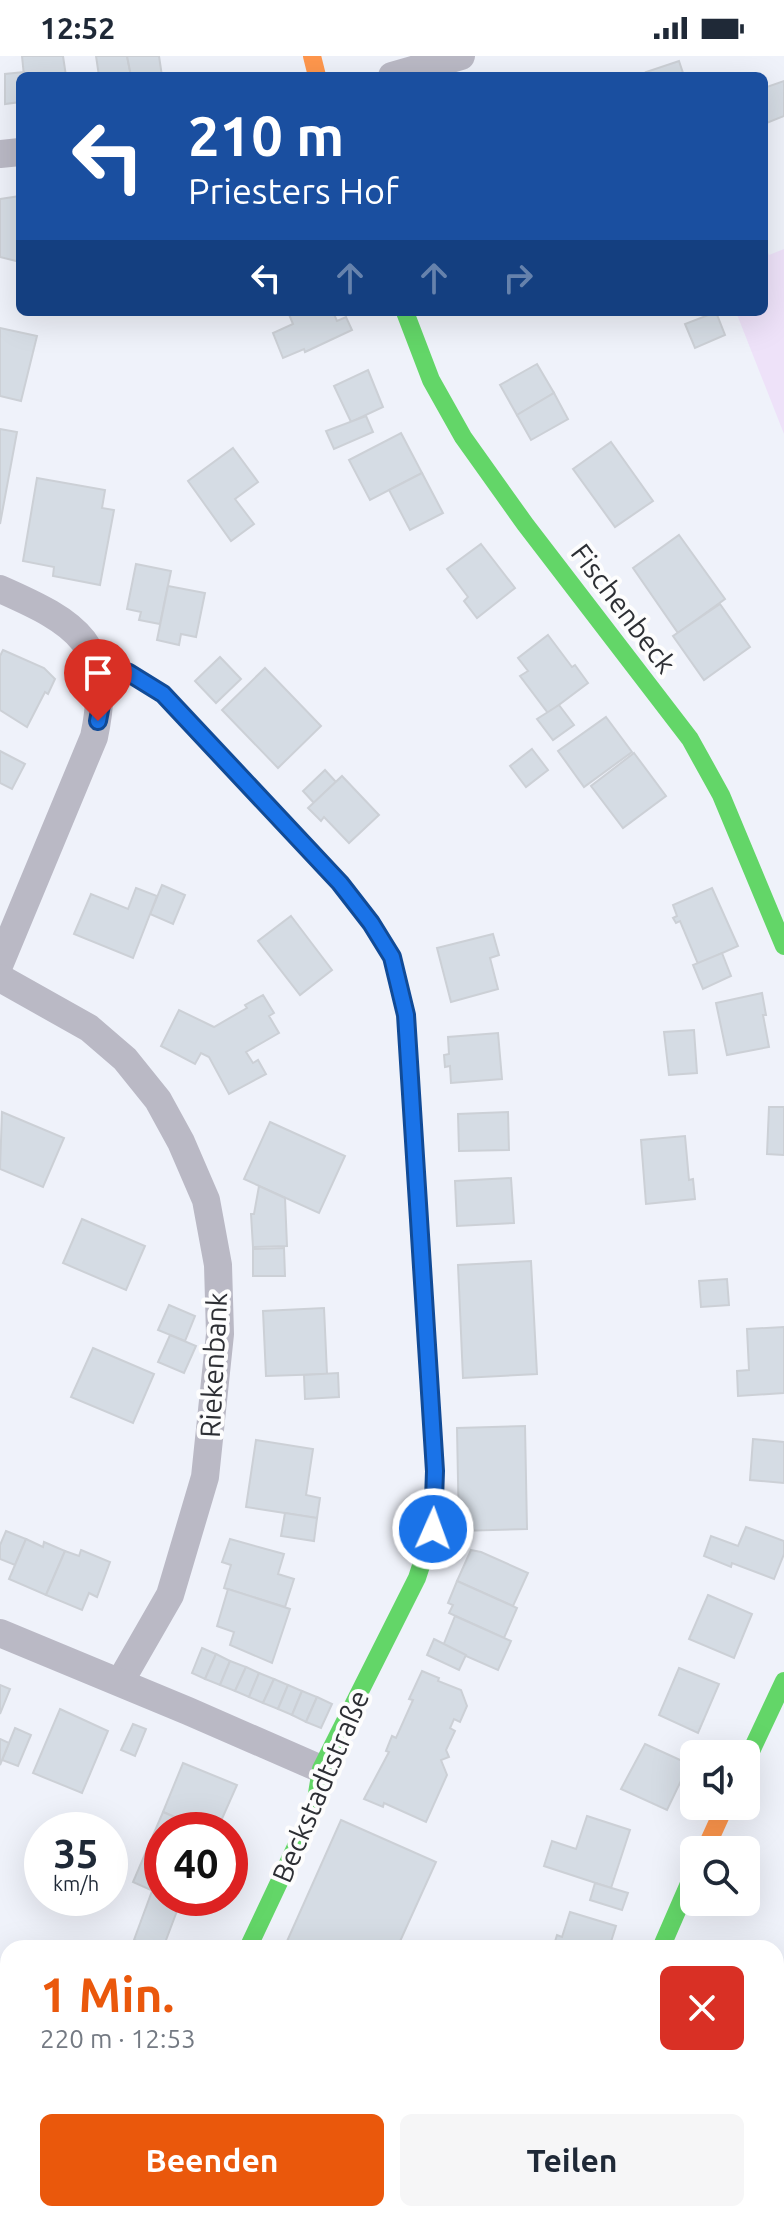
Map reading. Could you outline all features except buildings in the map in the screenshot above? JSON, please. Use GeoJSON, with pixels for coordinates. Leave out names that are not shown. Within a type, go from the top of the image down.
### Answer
{"type":"FeatureCollection","features":[{"type":"Feature","properties":{"kind":"street"},"geometry":{"type":"LineString","coordinates":[[406,72],[461,56]]}},
{"type":"Feature","properties":{"kind":"street","name":"Fischenbeck"},"geometry":{"type":"LineString","coordinates":[[407,316],[431,380],[463,437],[525,524],[690,739],[721,795],[784,946]]}},
{"type":"Feature","properties":{"kind":"street"},"geometry":{"type":"LineString","coordinates":[[0,589],[55,615],[84,640],[96,661],[101,705],[94,737],[0,963]]}},
{"type":"Feature","properties":{"kind":"street","name":"Beckstadtstraße"},"geometry":{"type":"LineString","coordinates":[[96,661],[129,673],[163,694],[340,883],[392,957],[406,1015],[435,1471],[433,1529],[417,1578],[321,1769],[315,1806],[252,1940]]}},
{"type":"Feature","properties":{"kind":"street","name":"Riekenbank"},"geometry":{"type":"LineString","coordinates":[[0,978],[89,1028],[125,1059],[158,1100],[181,1142],[206,1200],[218,1265],[220,1334],[205,1477],[170,1595],[120,1682]]}},
{"type":"Feature","properties":{"kind":"street"},"geometry":{"type":"LineString","coordinates":[[0,1633],[321,1769]]}},
{"type":"Feature","properties":{"kind":"street"},"geometry":{"type":"LineString","coordinates":[[756,1740],[784,1681]]}},
{"type":"Feature","properties":{"kind":"street"},"geometry":{"type":"LineString","coordinates":[[664,1940],[680,1904]]}},
{"type":"Feature","properties":{"kind":"shaded area"},"geometry":{"type":"Polygon","coordinates":[[[784,249],[784,434],[738,316],[768,316],[768,252],[769,255],[784,249]]]}},
{"type":"Feature","properties":{"kind":"traffic: fast"},"geometry":{"type":"LineString","coordinates":[[407,316],[431,380],[463,437],[525,524],[690,739],[721,795],[784,946]]}},
{"type":"Feature","properties":{"kind":"traffic: fast"},"geometry":{"type":"LineString","coordinates":[[252,1940],[315,1806],[321,1769],[417,1578],[433,1529],[435,1471],[428,1364]]}},
{"type":"Feature","properties":{"kind":"traffic: fast"},"geometry":{"type":"LineString","coordinates":[[756,1740],[784,1681]]}},
{"type":"Feature","properties":{"kind":"traffic: fast"},"geometry":{"type":"LineString","coordinates":[[664,1940],[680,1904]]}},
{"type":"Feature","properties":{"kind":"traffic: slow"},"geometry":{"type":"LineString","coordinates":[[312,56],[316,72]]}},
{"type":"Feature","properties":{"kind":"traffic: slow"},"geometry":{"type":"LineString","coordinates":[[96,661],[129,673],[163,694],[340,883],[392,957],[406,1015],[408,1048]]}},
{"type":"Feature","properties":{"kind":"traffic: slow"},"geometry":{"type":"LineString","coordinates":[[711,1836],[719,1820]]}},
{"type":"Feature","properties":{"kind":"traffic: jam"},"geometry":{"type":"LineString","coordinates":[[408,1048],[428,1364]]}},
{"type":"Feature","properties":{"kind":"route"},"geometry":{"type":"LineString","coordinates":[[98,721],[101,705],[96,661],[129,673],[163,694],[340,883],[392,957],[406,1015],[435,1471],[433,1529]]}}]}
